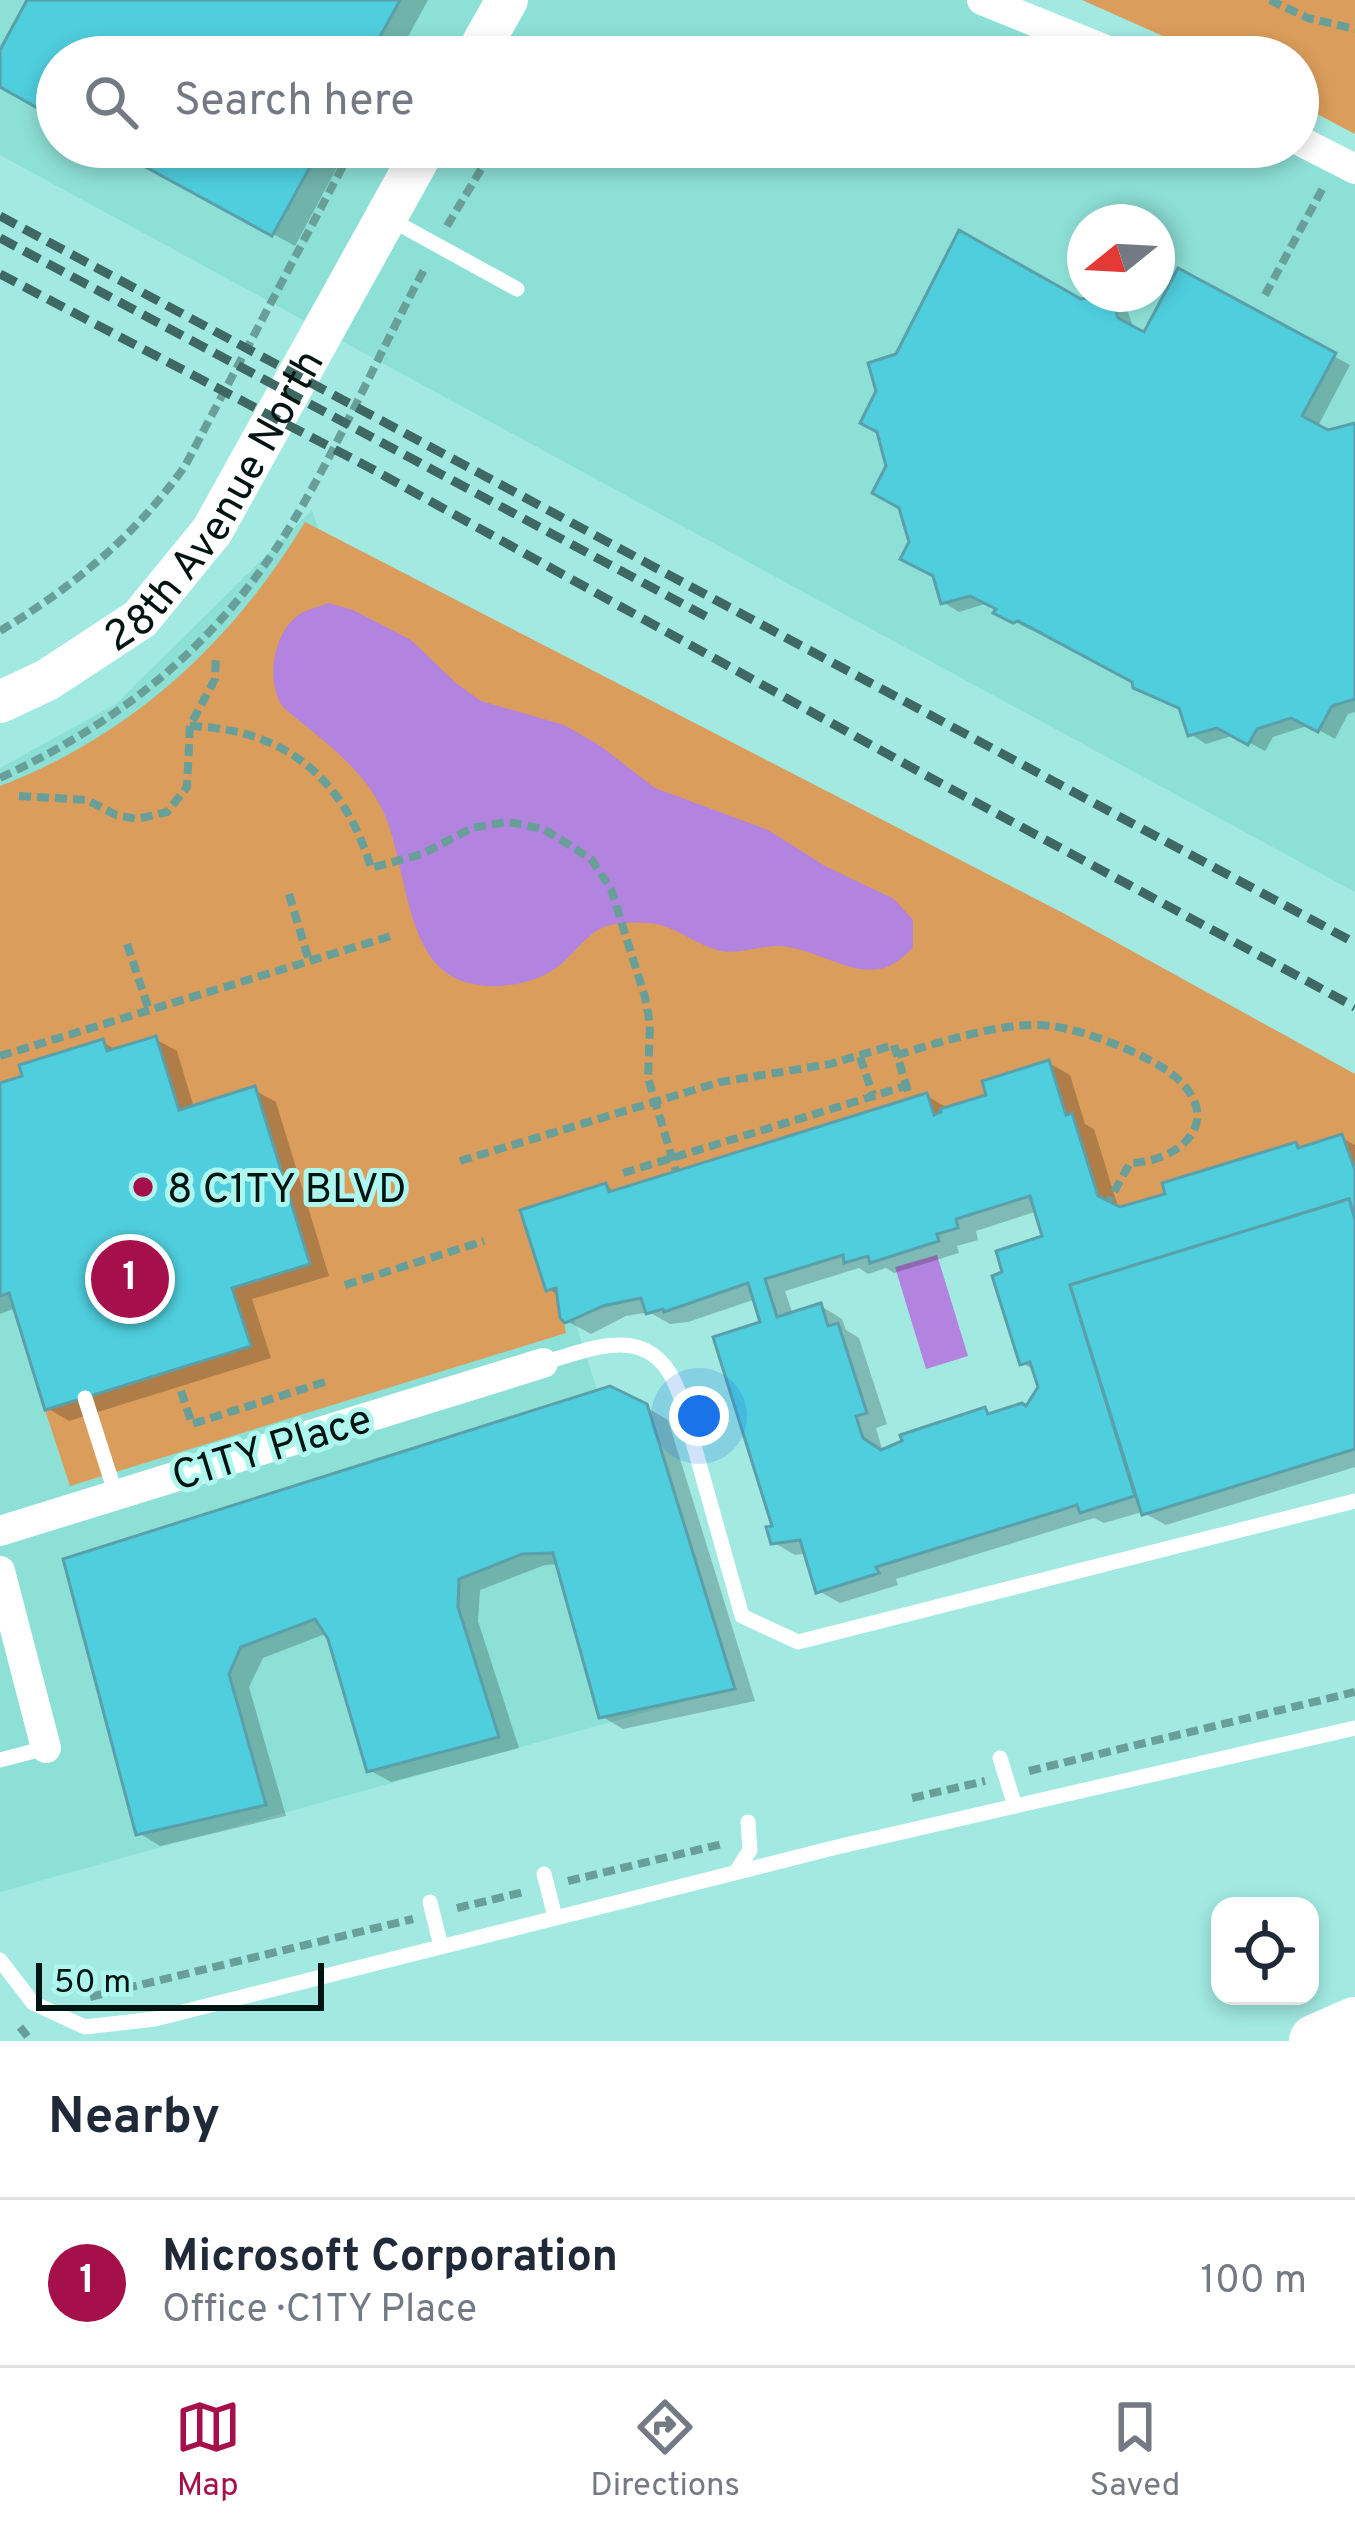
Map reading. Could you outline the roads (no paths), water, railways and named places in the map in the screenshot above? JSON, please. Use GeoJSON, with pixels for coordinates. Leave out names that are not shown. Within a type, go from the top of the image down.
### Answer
{"type":"FeatureCollection","features":[{"type":"Feature","properties":{"kind":"highway"},"geometry":{"type":"LineString","coordinates":[[1316,2041],[1355,2024]]}},
{"type":"Feature","properties":{"kind":"main road"},"geometry":{"type":"LineString","coordinates":[[486,36],[506,0]]}},
{"type":"Feature","properties":{"kind":"main road","name":"28th Avenue North"},"geometry":{"type":"LineString","coordinates":[[0,702],[47,680],[140,619],[212,531],[414,168]]}},
{"type":"Feature","properties":{"kind":"street"},"geometry":{"type":"LineString","coordinates":[[982,0],[1071,36]]}},
{"type":"Feature","properties":{"kind":"street"},"geometry":{"type":"LineString","coordinates":[[1319,150],[1347,164]]}},
{"type":"Feature","properties":{"kind":"street","name":"C1TY Place"},"geometry":{"type":"LineString","coordinates":[[0,1532],[543,1363]]}},
{"type":"Feature","properties":{"kind":"street"},"geometry":{"type":"LineString","coordinates":[[0,1571],[46,1748]]}},
{"type":"Feature","properties":{"kind":"lane"},"geometry":{"type":"LineString","coordinates":[[379,231],[437,245],[517,289]]}},
{"type":"Feature","properties":{"kind":"lane"},"geometry":{"type":"LineString","coordinates":[[543,1363],[608,1343],[641,1348],[665,1366],[680,1396],[742,1616],[798,1642],[1355,1502]]}},
{"type":"Feature","properties":{"kind":"lane"},"geometry":{"type":"LineString","coordinates":[[85,1398],[116,1495]]}},
{"type":"Feature","properties":{"kind":"lane"},"geometry":{"type":"LineString","coordinates":[[0,1960],[33,2002],[86,2027],[155,2019],[736,1872],[1355,1728]]}},
{"type":"Feature","properties":{"kind":"lane"},"geometry":{"type":"LineString","coordinates":[[0,1760],[46,1748]]}},
{"type":"Feature","properties":{"kind":"lane"},"geometry":{"type":"LineString","coordinates":[[1000,1758],[1015,1806]]}},
{"type":"Feature","properties":{"kind":"lane"},"geometry":{"type":"LineString","coordinates":[[736,1872],[750,1850],[748,1822]]}},
{"type":"Feature","properties":{"kind":"lane"},"geometry":{"type":"LineString","coordinates":[[544,1874],[555,1917]]}},
{"type":"Feature","properties":{"kind":"lane"},"geometry":{"type":"LineString","coordinates":[[430,1902],[441,1946]]}},
{"type":"Feature","properties":{"kind":"railway"},"geometry":{"type":"LineString","coordinates":[[0,216],[1355,943]]}},
{"type":"Feature","properties":{"kind":"railway"},"geometry":{"type":"LineString","coordinates":[[0,238],[709,618]]}},
{"type":"Feature","properties":{"kind":"railway"},"geometry":{"type":"LineString","coordinates":[[0,274],[372,469],[1355,1007]]}},
{"type":"Feature","properties":{"kind":"place","name":"8 C1TY BLVD"},"geometry":{"type":"Point","coordinates":[143,1187]}},
{"type":"Feature","properties":{"kind":"place","name":"Microsoft Corporation"},"geometry":{"type":"Point","coordinates":[130,1279]}}]}
